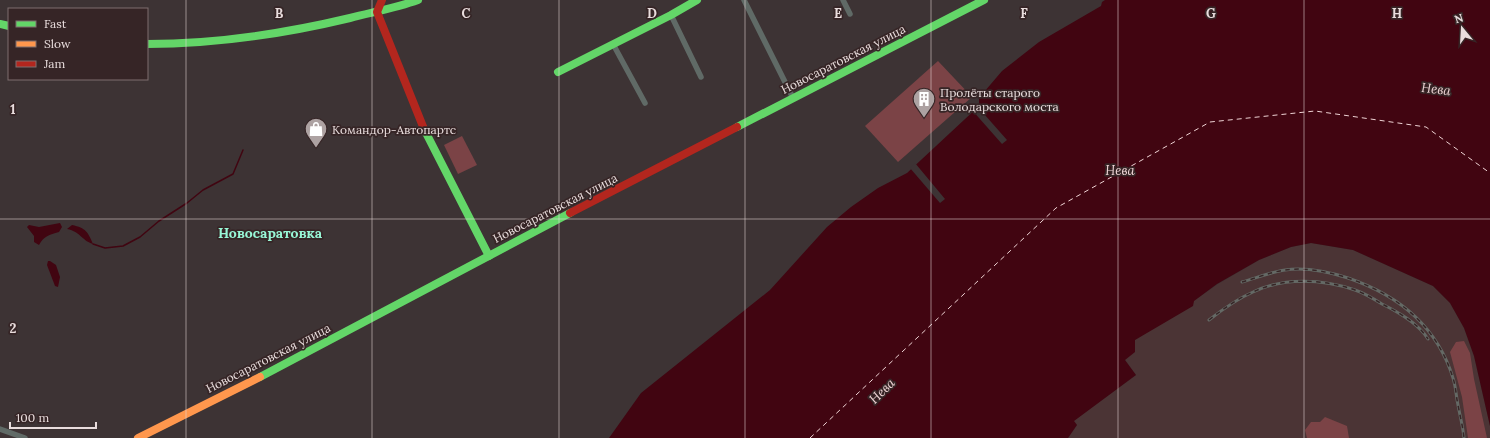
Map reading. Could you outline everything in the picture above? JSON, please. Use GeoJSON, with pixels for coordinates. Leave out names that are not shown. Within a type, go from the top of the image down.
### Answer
{"type":"FeatureCollection","features":[{"type":"Feature","properties":{"kind":"street"},"geometry":{"type":"LineString","coordinates":[[382,0],[377,12],[424,126],[489,256]]}},
{"type":"Feature","properties":{"kind":"street"},"geometry":{"type":"LineString","coordinates":[[148,44],[186,44],[254,37],[309,28],[377,12],[418,0]]}},
{"type":"Feature","properties":{"kind":"street"},"geometry":{"type":"LineString","coordinates":[[558,72],[671,15],[697,0]]}},
{"type":"Feature","properties":{"kind":"street"},"geometry":{"type":"LineString","coordinates":[[744,0],[793,98]]}},
{"type":"Feature","properties":{"kind":"street"},"geometry":{"type":"LineString","coordinates":[[843,0],[850,14]]}},
{"type":"Feature","properties":{"kind":"street","name":"Новосаратовская улица"},"geometry":{"type":"LineString","coordinates":[[138,438],[154,432],[197,408],[299,357],[489,256],[984,0]]}},
{"type":"Feature","properties":{"kind":"street"},"geometry":{"type":"LineString","coordinates":[[671,15],[701,77]]}},
{"type":"Feature","properties":{"kind":"street"},"geometry":{"type":"LineString","coordinates":[[613,44],[644,103]]}},
{"type":"Feature","properties":{"kind":"street"},"geometry":{"type":"LineString","coordinates":[[0,429],[25,438]]}},
{"type":"Feature","properties":{"kind":"shaded area"},"geometry":{"type":"Polygon","coordinates":[[[938,61],[972,97],[898,162],[865,126],[938,61]]]}},
{"type":"Feature","properties":{"kind":"shaded area"},"geometry":{"type":"Polygon","coordinates":[[[462,136],[477,165],[458,174],[444,145],[462,136]]]}},
{"type":"Feature","properties":{"kind":"shaded area"},"geometry":{"type":"Polygon","coordinates":[[[1311,243],[1353,250],[1433,286],[1450,303],[1464,328],[1474,356],[1490,426],[1490,438],[1068,438],[1077,425],[1073,421],[1136,375],[1125,360],[1135,340],[1218,284],[1259,260],[1291,247],[1311,243]]]}},
{"type":"Feature","properties":{"kind":"shaded area"},"geometry":{"type":"Polygon","coordinates":[[[1464,341],[1470,353],[1487,438],[1468,438],[1462,397],[1450,352],[1456,342],[1464,341]]]}},
{"type":"Feature","properties":{"kind":"shaded area"},"geometry":{"type":"Polygon","coordinates":[[[1325,417],[1347,426],[1349,438],[1307,438],[1305,430],[1311,422],[1320,422],[1325,417]]]}},
{"type":"Feature","properties":{"kind":"water","name":"Нева"},"geometry":{"type":"Polygon","coordinates":[[[1105,0],[1490,0],[1490,426],[1474,356],[1464,328],[1450,303],[1433,286],[1353,250],[1311,243],[1291,247],[1259,260],[1217,284],[1194,301],[1193,306],[1135,340],[1135,352],[1125,360],[1136,375],[1074,421],[1077,425],[1068,438],[609,438],[641,393],[770,290],[827,227],[851,207],[878,188],[907,173],[979,106],[979,98],[1002,71],[1039,42],[1101,6],[1102,2],[1105,0]]]}},
{"type":"Feature","properties":{"kind":"water"},"geometry":{"type":"Polygon","coordinates":[[[60,223],[62,227],[59,232],[47,236],[39,245],[34,242],[34,236],[27,227],[29,225],[39,227],[60,223]]]}},
{"type":"Feature","properties":{"kind":"water"},"geometry":{"type":"Polygon","coordinates":[[[72,225],[86,231],[93,244],[72,230],[67,229],[72,225]]]}},
{"type":"Feature","properties":{"kind":"water"},"geometry":{"type":"Polygon","coordinates":[[[48,261],[56,265],[60,277],[58,287],[55,286],[47,265],[48,261]]]}},
{"type":"Feature","properties":{"kind":"pier"},"geometry":{"type":"Polygon","coordinates":[[[977,106],[1007,140],[1002,144],[972,110],[977,106]]]}},
{"type":"Feature","properties":{"kind":"pier"},"geometry":{"type":"Polygon","coordinates":[[[915,163],[945,199],[940,203],[910,168],[915,163]]]}},
{"type":"Feature","properties":{"kind":"waterway"},"geometry":{"type":"LineString","coordinates":[[93,244],[105,248],[123,246],[140,237],[159,221],[187,203],[203,190],[233,174],[243,150]]}},
{"type":"Feature","properties":{"kind":"ferry route"},"geometry":{"type":"LineString","coordinates":[[810,438],[1056,208],[1210,122],[1315,111],[1426,127],[1490,173]]}},
{"type":"Feature","properties":{"kind":"railway"},"geometry":{"type":"LineString","coordinates":[[1242,282],[1293,269],[1325,272],[1348,278],[1366,285],[1399,303],[1426,328],[1446,359],[1454,381],[1464,438]]}},
{"type":"Feature","properties":{"kind":"railway"},"geometry":{"type":"LineString","coordinates":[[1209,320],[1236,301],[1265,287],[1290,282],[1317,282],[1343,286],[1365,294],[1407,318],[1419,328],[1428,339]]}},
{"type":"Feature","properties":{"kind":"traffic: fast"},"geometry":{"type":"LineString","coordinates":[[148,44],[173,44],[224,40],[300,29],[393,8],[418,0]]}},
{"type":"Feature","properties":{"kind":"traffic: fast"},"geometry":{"type":"LineString","coordinates":[[558,72],[671,15],[697,0]]}},
{"type":"Feature","properties":{"kind":"traffic: fast"},"geometry":{"type":"LineString","coordinates":[[737,127],[984,0]]}},
{"type":"Feature","properties":{"kind":"traffic: fast"},"geometry":{"type":"LineString","coordinates":[[0,24],[8,26]]}},
{"type":"Feature","properties":{"kind":"traffic: fast"},"geometry":{"type":"LineString","coordinates":[[424,129],[489,256]]}},
{"type":"Feature","properties":{"kind":"traffic: fast"},"geometry":{"type":"LineString","coordinates":[[260,377],[570,213]]}},
{"type":"Feature","properties":{"kind":"traffic: slow"},"geometry":{"type":"LineString","coordinates":[[138,438],[260,377]]}},
{"type":"Feature","properties":{"kind":"traffic: jam"},"geometry":{"type":"LineString","coordinates":[[382,0],[377,12],[424,129]]}},
{"type":"Feature","properties":{"kind":"traffic: jam"},"geometry":{"type":"LineString","coordinates":[[570,213],[737,127]]}},
{"type":"Feature","properties":{"kind":"place","name":"Пролёты старого Володарского моста"},"geometry":{"type":"Point","coordinates":[924,118]}},
{"type":"Feature","properties":{"kind":"place","name":"Командор-Автопартс"},"geometry":{"type":"Point","coordinates":[316,148]}},
{"type":"Feature","properties":{"kind":"district","name":"Новосаратовка"},"geometry":{"type":"Point","coordinates":[270,233]}}]}
